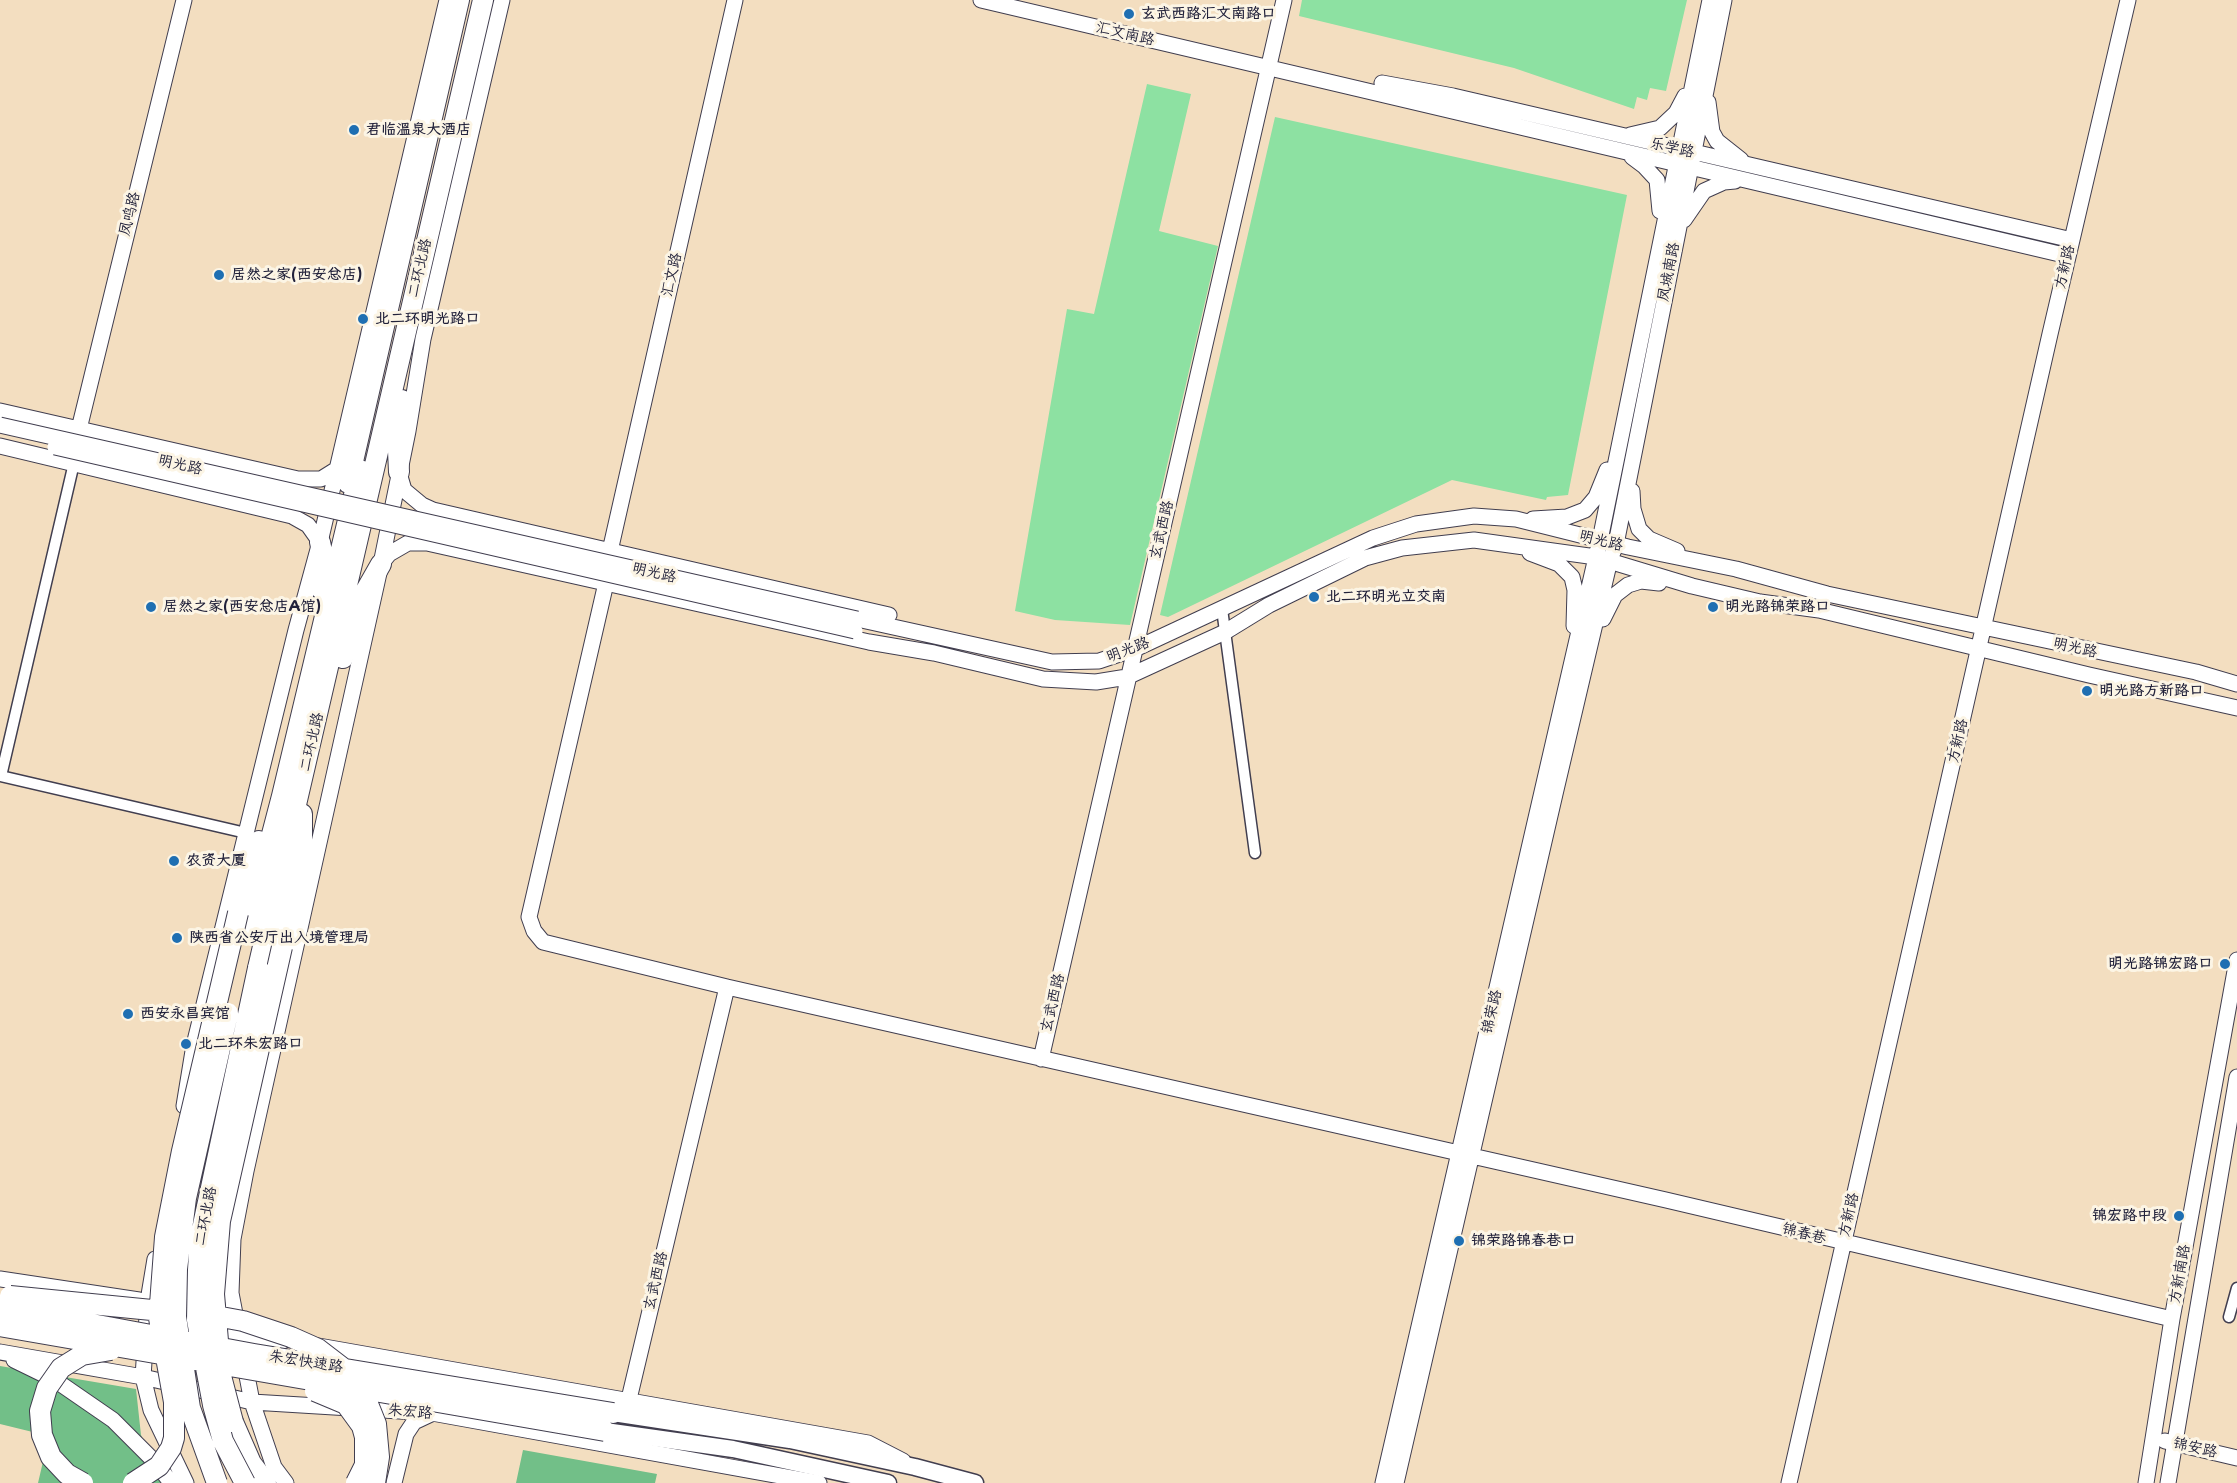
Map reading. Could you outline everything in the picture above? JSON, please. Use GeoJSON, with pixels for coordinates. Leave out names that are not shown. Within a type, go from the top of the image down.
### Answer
{"type":"FeatureCollection","features":[{"type":"Feature","properties":{"kind":"highway"},"geometry":{"type":"LineString","coordinates":[[301,930],[302,861],[291,725],[459,0]]}},
{"type":"Feature","properties":{"kind":"highway"},"geometry":{"type":"LineString","coordinates":[[338,675],[441,224],[482,1]]}},
{"type":"Feature","properties":{"kind":"highway","name":"二环北路"},"geometry":{"type":"LineString","coordinates":[[217,1483],[190,1408],[176,1317],[177,1269],[186,1198],[238,914],[282,796],[295,777],[314,736],[435,175],[454,66],[482,1]]}},
{"type":"Feature","properties":{"kind":"highway","name":"二环北路"},"geometry":{"type":"LineString","coordinates":[[244,1483],[223,1441],[213,1405],[197,1320],[200,1239],[258,968],[295,777],[435,175],[482,1]]}},
{"type":"Feature","properties":{"kind":"highway"},"geometry":{"type":"LineString","coordinates":[[436,102],[454,66]]}},
{"type":"Feature","properties":{"kind":"highway"},"geometry":{"type":"LineString","coordinates":[[429,132],[441,224]]}},
{"type":"Feature","properties":{"kind":"highway"},"geometry":{"type":"LineString","coordinates":[[399,472],[397,428],[405,382]]}},
{"type":"Feature","properties":{"kind":"highway"},"geometry":{"type":"LineString","coordinates":[[338,469],[347,454],[361,419]]}},
{"type":"Feature","properties":{"kind":"highway"},"geometry":{"type":"LineString","coordinates":[[320,603],[324,561],[321,542]]}},
{"type":"Feature","properties":{"kind":"highway"},"geometry":{"type":"LineString","coordinates":[[314,736],[338,675],[365,592],[381,564]]}},
{"type":"Feature","properties":{"kind":"highway"},"geometry":{"type":"LineString","coordinates":[[133,1483],[159,1466],[171,1448],[174,1438],[174,1402],[159,1318],[165,1237],[182,1150],[249,867],[254,833],[282,796]]}},
{"type":"Feature","properties":{"kind":"highway"},"geometry":{"type":"LineString","coordinates":[[270,1475],[251,1463],[233,1422],[221,1376],[214,1294],[220,1221],[302,861]]}},
{"type":"Feature","properties":{"kind":"highway"},"geometry":{"type":"LineString","coordinates":[[0,1294],[225,1316],[267,1328],[318,1349],[348,1372],[369,1405],[379,1439],[375,1483]]}},
{"type":"Feature","properties":{"kind":"highway","name":"朱宏快速路"},"geometry":{"type":"LineString","coordinates":[[0,1307],[609,1422]]}},
{"type":"Feature","properties":{"kind":"highway","name":"朱宏快速路"},"geometry":{"type":"LineString","coordinates":[[0,1326],[279,1376],[609,1422]]}},
{"type":"Feature","properties":{"kind":"highway"},"geometry":{"type":"LineString","coordinates":[[83,1483],[58,1466],[45,1446],[40,1423],[41,1405],[47,1388],[61,1368],[82,1355],[104,1350],[141,1351]]}},
{"type":"Feature","properties":{"kind":"highway"},"geometry":{"type":"LineString","coordinates":[[279,1376],[338,1399],[356,1414],[365,1437],[366,1450],[365,1465],[356,1483]]}},
{"type":"Feature","properties":{"kind":"main road","name":"凤鸣路"},"geometry":{"type":"LineString","coordinates":[[79,429],[184,0]]}},
{"type":"Feature","properties":{"kind":"main road"},"geometry":{"type":"LineString","coordinates":[[254,833],[447,0]]}},
{"type":"Feature","properties":{"kind":"main road"},"geometry":{"type":"LineString","coordinates":[[270,1475],[237,1334],[231,1293],[231,1268],[238,1204],[381,564],[410,422],[423,339],[502,0]]}},
{"type":"Feature","properties":{"kind":"main road","name":"汇文路"},"geometry":{"type":"LineString","coordinates":[[610,551],[735,0]]}},
{"type":"Feature","properties":{"kind":"main road","name":"汇文南路"},"geometry":{"type":"LineString","coordinates":[[981,0],[1270,62]]}},
{"type":"Feature","properties":{"kind":"main road","name":"汇文南路"},"geometry":{"type":"LineString","coordinates":[[1025,0],[1270,62]]}},
{"type":"Feature","properties":{"kind":"main road","name":"玄武西路"},"geometry":{"type":"LineString","coordinates":[[1041,1059],[1284,0]]}},
{"type":"Feature","properties":{"kind":"main road","name":"凤城南路"},"geometry":{"type":"LineString","coordinates":[[1600,540],[1624,422],[1685,159],[1700,82],[1710,0]]}},
{"type":"Feature","properties":{"kind":"main road","name":"凤城南路"},"geometry":{"type":"LineString","coordinates":[[1700,82],[1724,0]]}},
{"type":"Feature","properties":{"kind":"main road","name":"方新路"},"geometry":{"type":"LineString","coordinates":[[1789,1483],[2128,0]]}},
{"type":"Feature","properties":{"kind":"main road","name":"乐学路"},"geometry":{"type":"LineString","coordinates":[[1270,62],[1685,159],[1747,181],[2068,256]]}},
{"type":"Feature","properties":{"kind":"main road"},"geometry":{"type":"LineString","coordinates":[[1667,244],[1657,180],[1617,143],[1660,128],[1676,113],[1700,82]]}},
{"type":"Feature","properties":{"kind":"main road"},"geometry":{"type":"LineString","coordinates":[[1700,82],[1712,132],[1722,147],[1751,166]]}},
{"type":"Feature","properties":{"kind":"main road","name":"乐学路"},"geometry":{"type":"LineString","coordinates":[[1685,159],[1751,166],[2072,240]]}},
{"type":"Feature","properties":{"kind":"main road"},"geometry":{"type":"LineString","coordinates":[[1667,244],[1692,205],[1704,191],[1724,182],[1747,181]]}},
{"type":"Feature","properties":{"kind":"main road","name":"凤城南路"},"geometry":{"type":"LineString","coordinates":[[1616,544],[1667,244]]}},
{"type":"Feature","properties":{"kind":"main road"},"geometry":{"type":"LineString","coordinates":[[0,411],[298,479],[321,479],[338,469]]}},
{"type":"Feature","properties":{"kind":"main road"},"geometry":{"type":"LineString","coordinates":[[1516,519],[1567,517],[1585,510],[1600,488],[1624,422]]}},
{"type":"Feature","properties":{"kind":"main road","name":"明光路"},"geometry":{"type":"LineString","coordinates":[[0,425],[856,625],[934,653]]}},
{"type":"Feature","properties":{"kind":"main road","name":"明光路"},"geometry":{"type":"LineString","coordinates":[[0,434],[856,625],[949,637],[1052,662],[1099,661],[1135,649],[1341,551],[1394,530],[1453,517],[1516,519],[1616,544],[1702,561],[1827,594],[2196,672],[2237,684]]}},
{"type":"Feature","properties":{"kind":"main road"},"geometry":{"type":"LineString","coordinates":[[0,446],[292,516],[308,525],[321,542]]}},
{"type":"Feature","properties":{"kind":"main road"},"geometry":{"type":"LineString","coordinates":[[1632,460],[1632,509],[1639,529],[1649,538],[1702,561]]}},
{"type":"Feature","properties":{"kind":"main road"},"geometry":{"type":"LineString","coordinates":[[399,472],[404,490],[422,505],[433,510],[887,615],[949,637]]}},
{"type":"Feature","properties":{"kind":"main road","name":"明光路"},"geometry":{"type":"LineString","coordinates":[[381,564],[398,548],[416,541],[869,642],[934,653],[1043,679],[1096,682],[1127,677],[1225,632],[1269,605],[1383,552],[1444,542],[1474,540],[1603,559],[1692,586],[1760,602],[1819,610],[2237,708]]}},
{"type":"Feature","properties":{"kind":"main road","name":"锦荣路"},"geometry":{"type":"LineString","coordinates":[[1383,1483],[1465,1155],[1603,559],[1600,540]]}},
{"type":"Feature","properties":{"kind":"main road"},"geometry":{"type":"LineString","coordinates":[[1498,543],[1559,564],[1572,577],[1575,590],[1578,666]]}},
{"type":"Feature","properties":{"kind":"main road","name":"锦荣路"},"geometry":{"type":"LineString","coordinates":[[1603,559],[1616,544]]}},
{"type":"Feature","properties":{"kind":"main road"},"geometry":{"type":"LineString","coordinates":[[1578,666],[1608,608],[1621,589],[1641,581],[1692,586]]}},
{"type":"Feature","properties":{"kind":"main road"},"geometry":{"type":"LineString","coordinates":[[606,583],[529,917],[534,931],[543,942],[727,987],[1465,1155]]}},
{"type":"Feature","properties":{"kind":"main road"},"geometry":{"type":"LineString","coordinates":[[187,1483],[151,1410],[143,1377],[148,1301],[194,1045],[238,914]]}},
{"type":"Feature","properties":{"kind":"main road","name":"方新南路"},"geometry":{"type":"LineString","coordinates":[[2146,1483],[2172,1319],[2237,960]]}},
{"type":"Feature","properties":{"kind":"main road","name":"玄武西路"},"geometry":{"type":"LineString","coordinates":[[629,1399],[727,987]]}},
{"type":"Feature","properties":{"kind":"main road","name":"方新南路"},"geometry":{"type":"LineString","coordinates":[[2168,1483],[2237,1077]]}},
{"type":"Feature","properties":{"kind":"main road","name":"锦荣路"},"geometry":{"type":"LineString","coordinates":[[1396,1483],[1465,1155]]}},
{"type":"Feature","properties":{"kind":"main road","name":"锦春巷"},"geometry":{"type":"LineString","coordinates":[[1465,1155],[2172,1319]]}},
{"type":"Feature","properties":{"kind":"main road"},"geometry":{"type":"LineString","coordinates":[[0,1279],[148,1301],[237,1334],[629,1399],[868,1443],[915,1467]]}},
{"type":"Feature","properties":{"kind":"main road"},"geometry":{"type":"LineString","coordinates":[[0,1353],[55,1380],[86,1399],[130,1435],[171,1483]]}},
{"type":"Feature","properties":{"kind":"main road","name":"朱宏路"},"geometry":{"type":"LineString","coordinates":[[0,1353],[143,1377],[252,1402],[432,1413],[819,1483]]}},
{"type":"Feature","properties":{"kind":"main road"},"geometry":{"type":"LineString","coordinates":[[187,1483],[179,1439],[180,1428],[185,1419],[203,1408],[228,1413],[270,1475],[286,1483]]}},
{"type":"Feature","properties":{"kind":"main road"},"geometry":{"type":"LineString","coordinates":[[394,1483],[406,1434],[414,1422],[432,1413]]}},
{"type":"Feature","properties":{"kind":"main road"},"geometry":{"type":"LineString","coordinates":[[609,1422],[790,1440],[915,1467],[975,1483]]}},
{"type":"Feature","properties":{"kind":"main road"},"geometry":{"type":"LineString","coordinates":[[609,1422],[888,1483]]}},
{"type":"Feature","properties":{"kind":"main road","name":"锦安路"},"geometry":{"type":"LineString","coordinates":[[2154,1438],[2237,1458]]}},
{"type":"Feature","properties":{"kind":"street"},"geometry":{"type":"LineString","coordinates":[[74,464],[1,776],[254,833]]}},
{"type":"Feature","properties":{"kind":"street"},"geometry":{"type":"LineString","coordinates":[[1222,609],[1255,853]]}},
{"type":"Feature","properties":{"kind":"street"},"geometry":{"type":"LineString","coordinates":[[2229,1317],[2237,1288]]}},
{"type":"Feature","properties":{"kind":"green space"},"geometry":{"type":"Polygon","coordinates":[[[1302,0],[1687,0],[1666,91],[1650,88],[1647,100],[1637,97],[1634,109],[1514,68],[1299,16],[1302,0]]]}},
{"type":"Feature","properties":{"kind":"green space"},"geometry":{"type":"Polygon","coordinates":[[[1147,84],[1191,94],[1159,231],[1218,246],[1130,625],[1055,620],[1015,611],[1067,309],[1094,314],[1147,84]]]}},
{"type":"Feature","properties":{"kind":"green space"},"geometry":{"type":"Polygon","coordinates":[[[1275,117],[1627,195],[1568,495],[1547,497],[1546,500],[1452,480],[1168,617],[1160,615],[1275,117]]]}},
{"type":"Feature","properties":{"kind":"green space"},"geometry":{"type":"Polygon","coordinates":[[[0,1366],[136,1389],[141,1435],[162,1483],[38,1483],[49,1436],[0,1424],[0,1366]]]}},
{"type":"Feature","properties":{"kind":"green space"},"geometry":{"type":"Polygon","coordinates":[[[523,1450],[657,1474],[655,1483],[516,1483],[523,1450]]]}},
{"type":"Feature","properties":{"kind":"place","name":"玄武西路汇文南路口"},"geometry":{"type":"Point","coordinates":[1129,14]}},
{"type":"Feature","properties":{"kind":"place","name":"君临温泉大酒店"},"geometry":{"type":"Point","coordinates":[354,130]}},
{"type":"Feature","properties":{"kind":"place","name":"居然之家(西安总店)"},"geometry":{"type":"Point","coordinates":[219,275]}},
{"type":"Feature","properties":{"kind":"place","name":"北二环明光路口"},"geometry":{"type":"Point","coordinates":[363,319]}},
{"type":"Feature","properties":{"kind":"place","name":"北二环明光立交南"},"geometry":{"type":"Point","coordinates":[1314,597]}},
{"type":"Feature","properties":{"kind":"place","name":"居然之家(西安总店A馆)"},"geometry":{"type":"Point","coordinates":[151,607]}},
{"type":"Feature","properties":{"kind":"place","name":"明光路锦荣路口"},"geometry":{"type":"Point","coordinates":[1713,607]}},
{"type":"Feature","properties":{"kind":"place","name":"明光路方新路口"},"geometry":{"type":"Point","coordinates":[2087,691]}},
{"type":"Feature","properties":{"kind":"place","name":"农资大厦"},"geometry":{"type":"Point","coordinates":[174,861]}},
{"type":"Feature","properties":{"kind":"place","name":"陕西省公安厅出入境管理局"},"geometry":{"type":"Point","coordinates":[177,938]}},
{"type":"Feature","properties":{"kind":"place","name":"明光路锦宏路口"},"geometry":{"type":"Point","coordinates":[2225,964]}},
{"type":"Feature","properties":{"kind":"place","name":"西安永昌宾馆"},"geometry":{"type":"Point","coordinates":[128,1014]}},
{"type":"Feature","properties":{"kind":"place","name":"北二环朱宏路口"},"geometry":{"type":"Point","coordinates":[186,1044]}},
{"type":"Feature","properties":{"kind":"place","name":"锦宏路中段"},"geometry":{"type":"Point","coordinates":[2179,1216]}},
{"type":"Feature","properties":{"kind":"place","name":"锦荣路锦春巷口"},"geometry":{"type":"Point","coordinates":[1459,1241]}}]}
